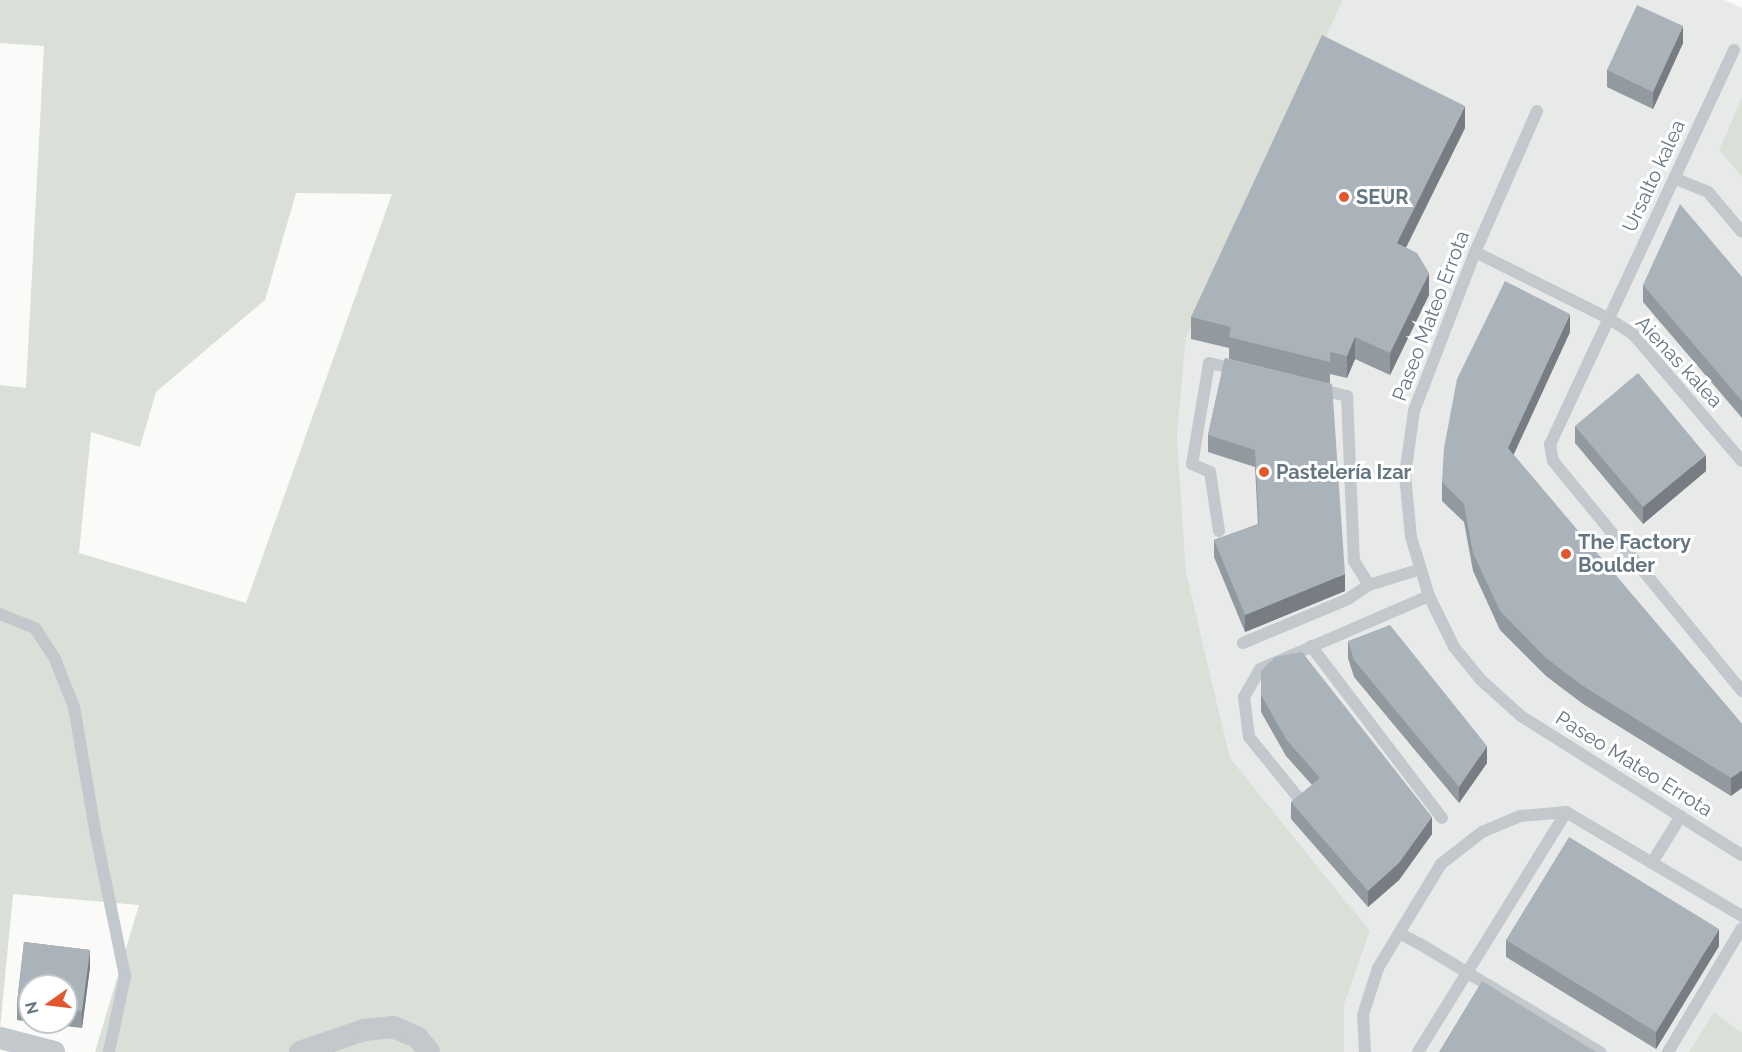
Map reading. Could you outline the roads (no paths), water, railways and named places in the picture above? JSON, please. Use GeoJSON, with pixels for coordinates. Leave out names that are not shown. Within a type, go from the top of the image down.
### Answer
{"type":"FeatureCollection","features":[{"type":"Feature","properties":{"kind":"street"},"geometry":{"type":"LineString","coordinates":[[300,1052],[364,1030],[393,1027],[417,1037],[429,1052]]}},
{"type":"Feature","properties":{"kind":"street"},"geometry":{"type":"LineString","coordinates":[[0,1038],[54,1052]]}},
{"type":"Feature","properties":{"kind":"lane","name":"Ursalto kalea"},"geometry":{"type":"LineString","coordinates":[[1734,50],[1676,179],[1550,444],[1553,461],[1742,691]]}},
{"type":"Feature","properties":{"kind":"lane","name":"Paseo Mateo Errota"},"geometry":{"type":"LineString","coordinates":[[1537,111],[1475,252],[1414,411],[1405,475],[1411,537],[1429,597],[1454,647],[1481,680],[1521,717],[1742,855]]}},
{"type":"Feature","properties":{"kind":"lane"},"geometry":{"type":"LineString","coordinates":[[1676,179],[1708,192],[1742,232]]}},
{"type":"Feature","properties":{"kind":"lane"},"geometry":{"type":"LineString","coordinates":[[1475,252],[1608,318]]}},
{"type":"Feature","properties":{"kind":"lane","name":"Aienas kalea"},"geometry":{"type":"LineString","coordinates":[[1608,318],[1633,334],[1742,461]]}},
{"type":"Feature","properties":{"kind":"lane"},"geometry":{"type":"LineString","coordinates":[[1219,531],[1210,472],[1192,464],[1209,363],[1255,374]]}},
{"type":"Feature","properties":{"kind":"lane"},"geometry":{"type":"LineString","coordinates":[[1301,385],[1347,396],[1354,561],[1369,585]]}},
{"type":"Feature","properties":{"kind":"lane"},"geometry":{"type":"LineString","coordinates":[[1243,643],[1348,599],[1369,585],[1421,569]]}},
{"type":"Feature","properties":{"kind":"lane"},"geometry":{"type":"LineString","coordinates":[[1297,796],[1249,737],[1244,697],[1260,669],[1429,597]]}},
{"type":"Feature","properties":{"kind":"lane"},"geometry":{"type":"LineString","coordinates":[[0,614],[35,628],[55,659],[74,707],[95,830],[125,976],[109,1052]]}},
{"type":"Feature","properties":{"kind":"lane"},"geometry":{"type":"LineString","coordinates":[[1311,646],[1442,818]]}},
{"type":"Feature","properties":{"kind":"lane"},"geometry":{"type":"LineString","coordinates":[[1418,1052],[1566,812]]}},
{"type":"Feature","properties":{"kind":"lane"},"geometry":{"type":"LineString","coordinates":[[1365,1052],[1363,1015],[1378,968],[1441,864],[1482,832],[1520,816],[1566,812],[1653,861],[1742,916]]}},
{"type":"Feature","properties":{"kind":"lane"},"geometry":{"type":"LineString","coordinates":[[1653,861],[1681,816]]}},
{"type":"Feature","properties":{"kind":"lane"},"geometry":{"type":"LineString","coordinates":[[1668,1052],[1742,928]]}},
{"type":"Feature","properties":{"kind":"lane"},"geometry":{"type":"LineString","coordinates":[[1399,933],[1600,1052]]}},
{"type":"Feature","properties":{"kind":"place","name":"SEUR"},"geometry":{"type":"Point","coordinates":[1344,197]}},
{"type":"Feature","properties":{"kind":"place","name":"Pastelería Izar"},"geometry":{"type":"Point","coordinates":[1264,472]}},
{"type":"Feature","properties":{"kind":"place","name":"The Factory Boulder"},"geometry":{"type":"Point","coordinates":[1566,554]}}]}
